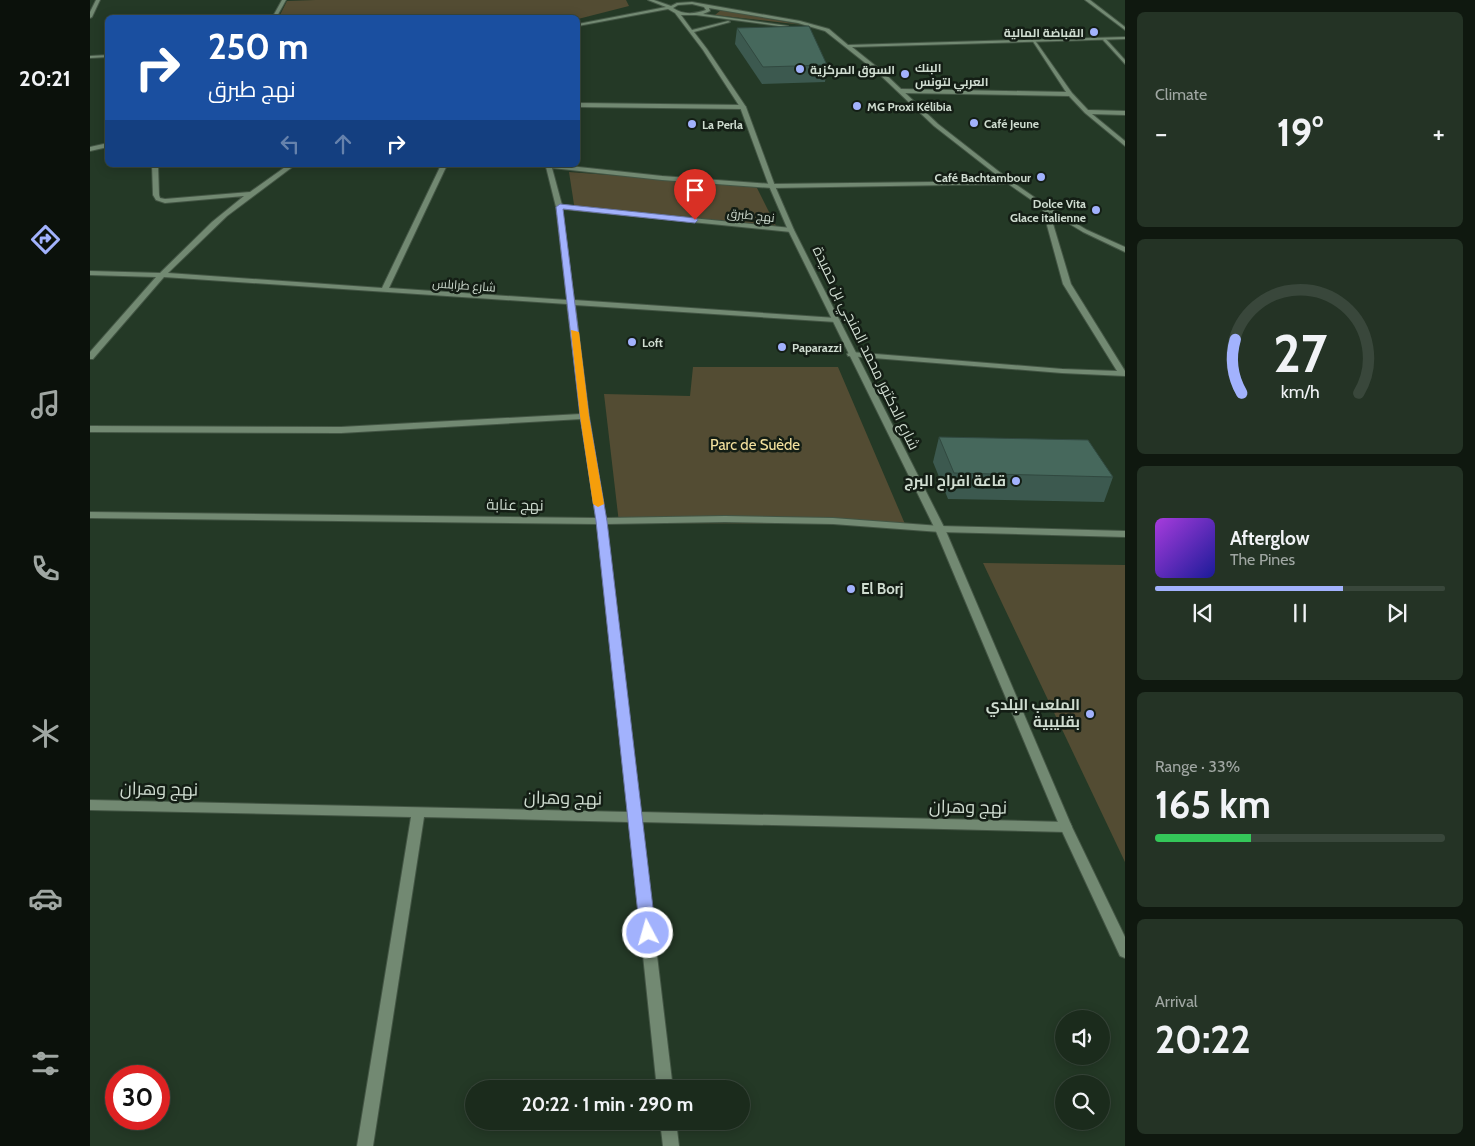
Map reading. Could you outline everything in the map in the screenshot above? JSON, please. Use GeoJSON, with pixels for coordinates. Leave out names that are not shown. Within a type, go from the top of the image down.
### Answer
{"type":"FeatureCollection","features":[{"type":"Feature","properties":{"kind":"street"},"geometry":{"type":"LineString","coordinates":[[90,17],[98,0]]}},
{"type":"Feature","properties":{"kind":"street"},"geometry":{"type":"LineString","coordinates":[[276,15],[284,0]]}},
{"type":"Feature","properties":{"kind":"street"},"geometry":{"type":"LineString","coordinates":[[650,0],[672,9],[696,14],[797,28],[819,27]]}},
{"type":"Feature","properties":{"kind":"street"},"geometry":{"type":"LineString","coordinates":[[674,0],[819,27],[832,33],[901,91],[936,125],[1009,182],[1045,207],[1085,231],[1125,250]]}},
{"type":"Feature","properties":{"kind":"street"},"geometry":{"type":"LineString","coordinates":[[1087,0],[1125,29]]}},
{"type":"Feature","properties":{"kind":"street"},"geometry":{"type":"LineString","coordinates":[[580,25],[672,9],[692,3]]}},
{"type":"Feature","properties":{"kind":"street"},"geometry":{"type":"LineString","coordinates":[[696,14],[706,12],[709,8],[707,6]]}},
{"type":"Feature","properties":{"kind":"street","name":"شارع الدكتور محمد المنجي بن حميدة"},"geometry":{"type":"LineString","coordinates":[[672,9],[692,31],[724,75],[742,107],[791,230],[851,354],[940,529],[1066,826],[1125,952]]}},
{"type":"Feature","properties":{"kind":"street"},"geometry":{"type":"LineString","coordinates":[[692,31],[739,20]]}},
{"type":"Feature","properties":{"kind":"street"},"geometry":{"type":"LineString","coordinates":[[849,46],[1125,38]]}},
{"type":"Feature","properties":{"kind":"street"},"geometry":{"type":"LineString","coordinates":[[1105,39],[1125,63]]}},
{"type":"Feature","properties":{"kind":"street"},"geometry":{"type":"LineString","coordinates":[[1034,40],[1070,94],[1087,112],[1125,144]]}},
{"type":"Feature","properties":{"kind":"street"},"geometry":{"type":"LineString","coordinates":[[90,57],[105,56]]}},
{"type":"Feature","properties":{"kind":"street"},"geometry":{"type":"LineString","coordinates":[[901,91],[1070,94]]}},
{"type":"Feature","properties":{"kind":"street"},"geometry":{"type":"LineString","coordinates":[[580,105],[742,107]]}},
{"type":"Feature","properties":{"kind":"street"},"geometry":{"type":"LineString","coordinates":[[1087,112],[1125,113]]}},
{"type":"Feature","properties":{"kind":"street"},"geometry":{"type":"LineString","coordinates":[[90,149],[105,146]]}},
{"type":"Feature","properties":{"kind":"street"},"geometry":{"type":"LineString","coordinates":[[155,167],[156,195],[158,199],[165,201],[250,194]]}},
{"type":"Feature","properties":{"kind":"street"},"geometry":{"type":"LineString","coordinates":[[90,357],[161,275],[205,232],[250,194],[289,167]]}},
{"type":"Feature","properties":{"kind":"street"},"geometry":{"type":"LineString","coordinates":[[384,291],[443,167]]}},
{"type":"Feature","properties":{"kind":"street"},"geometry":{"type":"LineString","coordinates":[[549,167],[560,207],[585,416],[601,521],[636,816],[664,1080]]}},
{"type":"Feature","properties":{"kind":"street"},"geometry":{"type":"LineString","coordinates":[[566,167],[662,178],[772,186],[1009,182]]}},
{"type":"Feature","properties":{"kind":"street","name":"نهج طبرق"},"geometry":{"type":"LineString","coordinates":[[560,207],[791,230]]}},
{"type":"Feature","properties":{"kind":"street"},"geometry":{"type":"LineString","coordinates":[[1045,207],[1067,284],[1124,374]]}},
{"type":"Feature","properties":{"kind":"street","name":"شارع طرابلس"},"geometry":{"type":"LineString","coordinates":[[90,273],[161,275],[836,320]]}},
{"type":"Feature","properties":{"kind":"street"},"geometry":{"type":"LineString","coordinates":[[851,354],[1062,371],[1124,374]]}},
{"type":"Feature","properties":{"kind":"street"},"geometry":{"type":"LineString","coordinates":[[90,429],[341,430],[585,416]]}},
{"type":"Feature","properties":{"kind":"street","name":"نهج عنابة"},"geometry":{"type":"LineString","coordinates":[[90,515],[601,521],[823,521],[940,529],[1125,534]]}},
{"type":"Feature","properties":{"kind":"street","name":"نهج وهران"},"geometry":{"type":"LineString","coordinates":[[90,805],[418,814],[636,816],[1066,826]]}},
{"type":"Feature","properties":{"kind":"street"},"geometry":{"type":"LineString","coordinates":[[365,1146],[418,814]]}},
{"type":"Feature","properties":{"kind":"street"},"geometry":{"type":"LineString","coordinates":[[669,1130],[671,1146]]}},
{"type":"Feature","properties":{"kind":"green space"},"geometry":{"type":"Polygon","coordinates":[[[626,0],[629,6],[580,18],[580,15],[280,15],[287,1],[626,0]]]}},
{"type":"Feature","properties":{"kind":"green space"},"geometry":{"type":"Polygon","coordinates":[[[721,10],[803,25],[715,15],[721,10]]]}},
{"type":"Feature","properties":{"kind":"green space"},"geometry":{"type":"Polygon","coordinates":[[[569,172],[756,186],[777,228],[575,211],[569,172]]]}},
{"type":"Feature","properties":{"kind":"green space","name":"Parc de Suède"},"geometry":{"type":"Polygon","coordinates":[[[693,367],[838,367],[905,524],[619,523],[604,394],[690,396],[693,367]]]}},
{"type":"Feature","properties":{"kind":"green space","name":"الملعب البلدي بقليبية"},"geometry":{"type":"Polygon","coordinates":[[[983,563],[1125,565],[1125,862],[983,563]]]}},
{"type":"Feature","properties":{"kind":"building"},"geometry":{"type":"Polygon","coordinates":[[[809,26],[827,65],[763,67],[737,28],[809,26]]]}},
{"type":"Feature","properties":{"kind":"building"},"geometry":{"type":"Polygon","coordinates":[[[939,437],[1088,440],[1113,477],[954,473],[939,437]]]}},
{"type":"Feature","properties":{"kind":"slow traffic"},"geometry":{"type":"LineString","coordinates":[[574,332],[598,504]]}},
{"type":"Feature","properties":{"kind":"place","name":"القباضة المالية"},"geometry":{"type":"Point","coordinates":[1094,32]}},
{"type":"Feature","properties":{"kind":"place","name":"السوق المركزية"},"geometry":{"type":"Point","coordinates":[800,69]}},
{"type":"Feature","properties":{"kind":"place","name":"البنك العربي لتونس"},"geometry":{"type":"Point","coordinates":[905,74]}},
{"type":"Feature","properties":{"kind":"place","name":"MG Proxi Kélibia"},"geometry":{"type":"Point","coordinates":[857,106]}},
{"type":"Feature","properties":{"kind":"place","name":"Café Jeune"},"geometry":{"type":"Point","coordinates":[974,123]}},
{"type":"Feature","properties":{"kind":"place","name":"La Perla"},"geometry":{"type":"Point","coordinates":[692,124]}},
{"type":"Feature","properties":{"kind":"place","name":"Café Bachtambour"},"geometry":{"type":"Point","coordinates":[1041,177]}},
{"type":"Feature","properties":{"kind":"place","name":"Dolce Vita Glace italienne"},"geometry":{"type":"Point","coordinates":[1096,210]}},
{"type":"Feature","properties":{"kind":"place","name":"Loft"},"geometry":{"type":"Point","coordinates":[632,342]}},
{"type":"Feature","properties":{"kind":"place","name":"Paparazzi"},"geometry":{"type":"Point","coordinates":[782,347]}},
{"type":"Feature","properties":{"kind":"place","name":"قاعة افراح البرج"},"geometry":{"type":"Point","coordinates":[1016,481]}},
{"type":"Feature","properties":{"kind":"place","name":"El Borj"},"geometry":{"type":"Point","coordinates":[851,589]}},
{"type":"Feature","properties":{"kind":"place","name":"الملعب البلدي بقليبية"},"geometry":{"type":"Point","coordinates":[1090,714]}},
{"type":"Feature","properties":{"kind":"route"},"geometry":{"type":"LineString","coordinates":[[648,933],[601,521],[585,416],[560,207],[695,220]]}}]}
